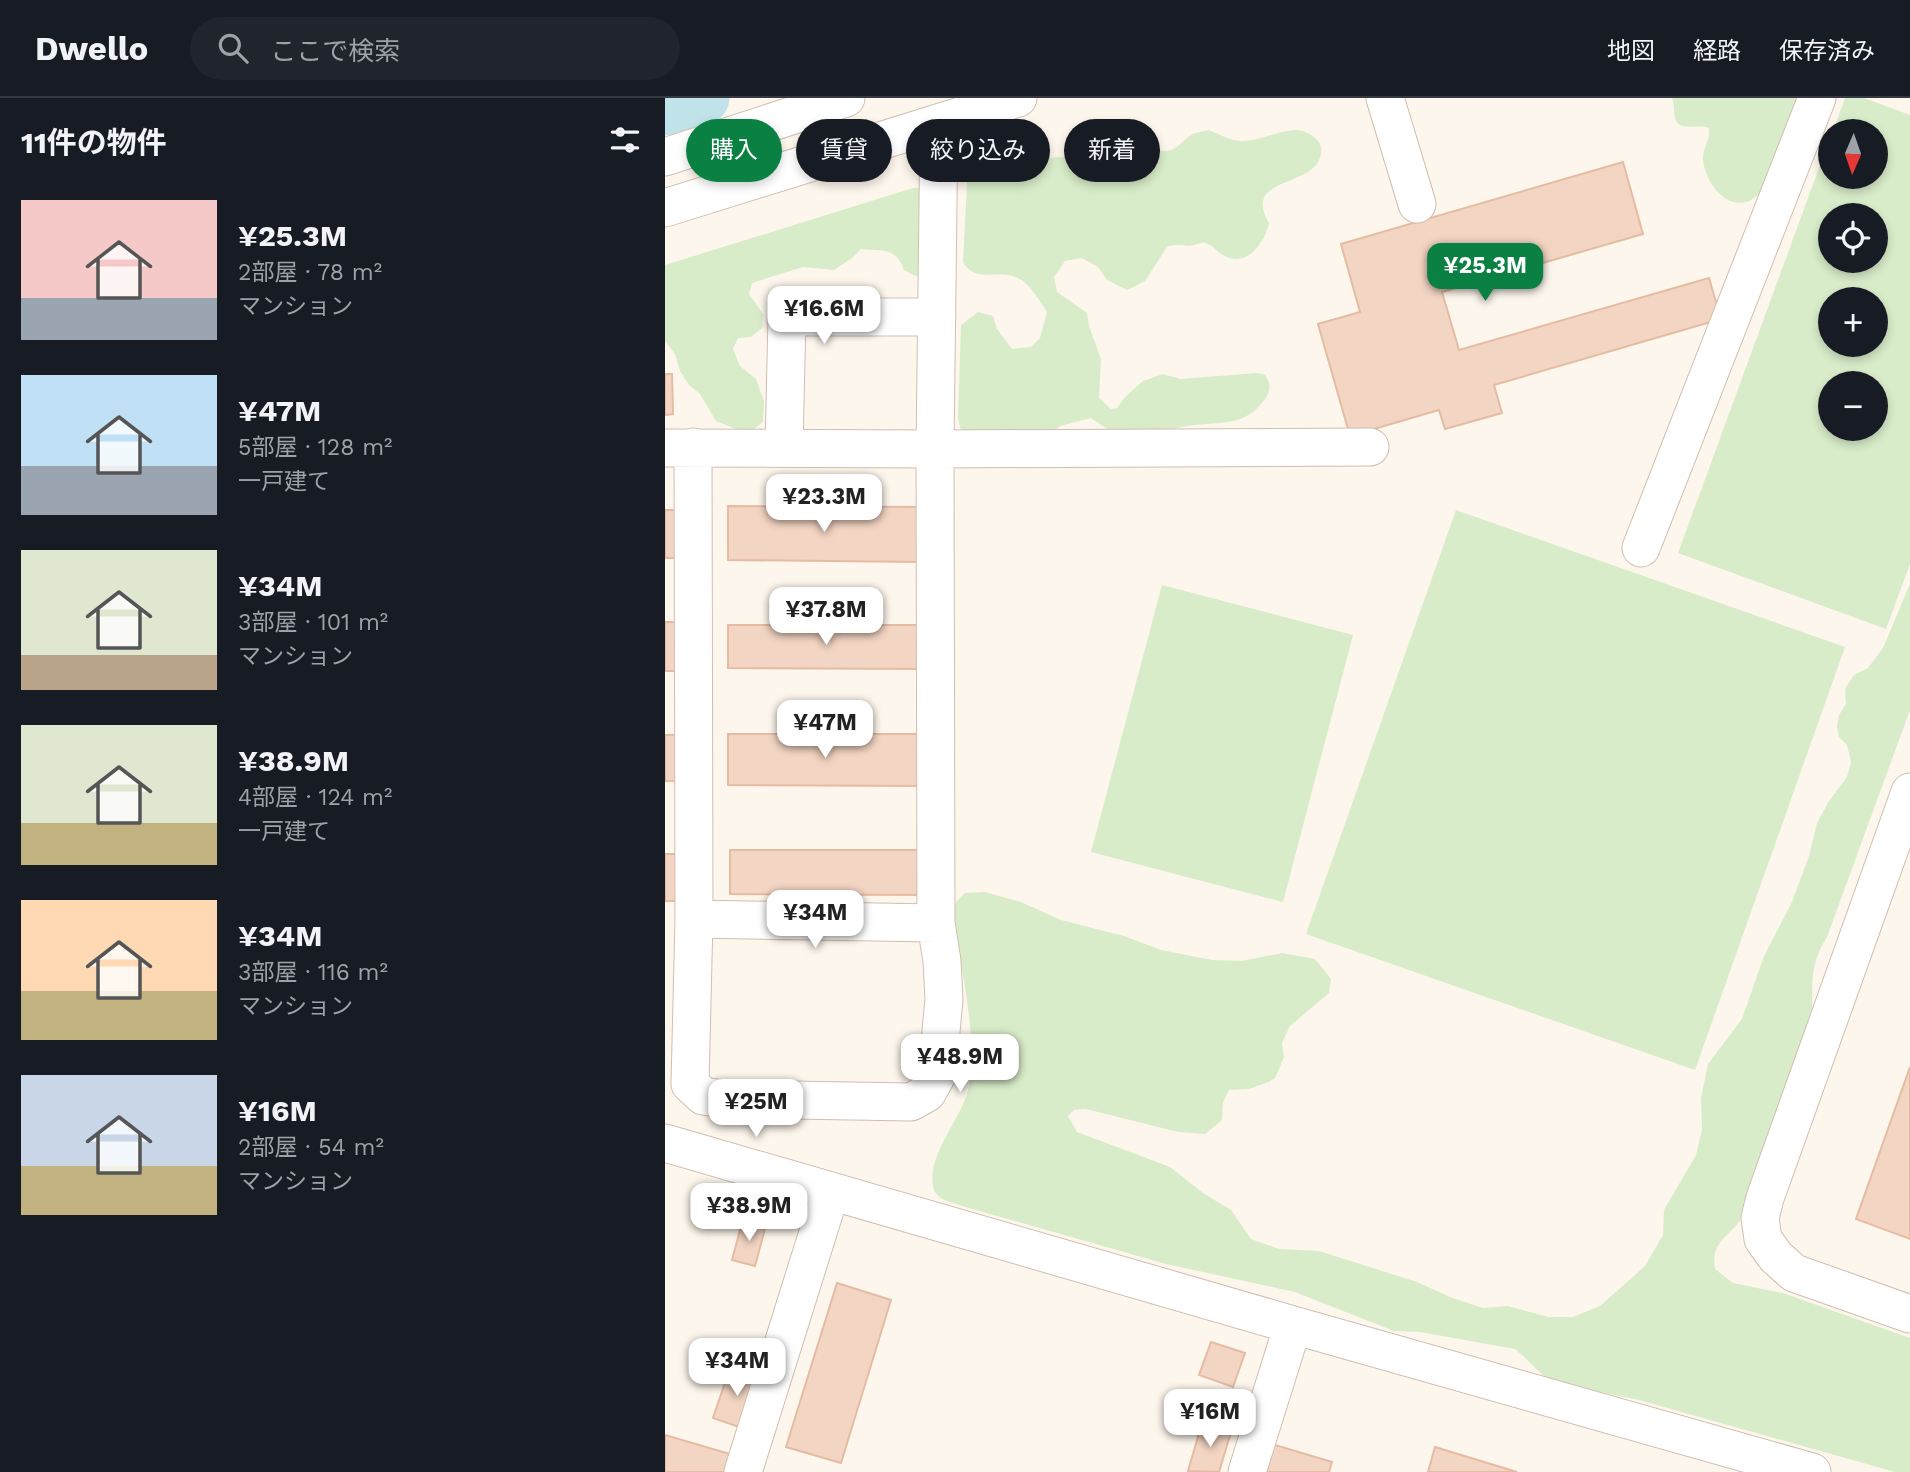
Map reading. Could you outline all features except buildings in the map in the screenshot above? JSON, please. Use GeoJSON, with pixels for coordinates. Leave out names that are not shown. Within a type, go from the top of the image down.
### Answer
{"type":"FeatureCollection","features":[{"type":"Feature","properties":{"kind":"street"},"geometry":{"type":"LineString","coordinates":[[665,157],[846,98]]}},
{"type":"Feature","properties":{"kind":"street"},"geometry":{"type":"LineString","coordinates":[[952,119],[1018,98]]}},
{"type":"Feature","properties":{"kind":"street"},"geometry":{"type":"LineString","coordinates":[[1385,98],[1417,204]]}},
{"type":"Feature","properties":{"kind":"street"},"geometry":{"type":"LineString","coordinates":[[1641,548],[1817,98]]}},
{"type":"Feature","properties":{"kind":"street"},"geometry":{"type":"LineString","coordinates":[[665,208],[906,133]]}},
{"type":"Feature","properties":{"kind":"street"},"geometry":{"type":"LineString","coordinates":[[938,182],[935,450],[936,923],[944,999],[937,1075],[927,1093],[911,1102],[723,1099],[703,1096],[690,1084],[678,1037],[694,919],[679,448],[935,450],[1370,447]]}},
{"type":"Feature","properties":{"kind":"street"},"geometry":{"type":"LineString","coordinates":[[784,448],[787,317],[937,317]]}},
{"type":"Feature","properties":{"kind":"street"},"geometry":{"type":"LineString","coordinates":[[1910,792],[1760,1218],[1763,1239],[1776,1257],[1794,1273],[1910,1314]]}},
{"type":"Feature","properties":{"kind":"street"},"geometry":{"type":"LineString","coordinates":[[694,919],[936,923]]}},
{"type":"Feature","properties":{"kind":"street"},"geometry":{"type":"LineString","coordinates":[[665,1143],[1812,1472]]}},
{"type":"Feature","properties":{"kind":"street"},"geometry":{"type":"LineString","coordinates":[[743,1472],[831,1191]]}},
{"type":"Feature","properties":{"kind":"street"},"geometry":{"type":"LineString","coordinates":[[1247,1472],[1293,1325]]}},
{"type":"Feature","properties":{"kind":"green space"},"geometry":{"type":"Polygon","coordinates":[[[1672,98],[1800,98],[1768,185],[1758,195],[1749,201],[1738,203],[1723,197],[1717,191],[1704,168],[1709,128],[1678,124],[1672,98]]]}},
{"type":"Feature","properties":{"kind":"green space"},"geometry":{"type":"Polygon","coordinates":[[[1845,98],[1864,98],[1910,115],[1910,564],[1886,629],[1678,553],[1818,171],[1818,189],[1888,189],[1888,119],[1837,119],[1845,98]]]}},
{"type":"Feature","properties":{"kind":"green space"},"geometry":{"type":"Polygon","coordinates":[[[1209,130],[1240,141],[1298,130],[1318,141],[1321,154],[1316,165],[1306,173],[1272,189],[1264,197],[1263,208],[1269,223],[1267,231],[1259,246],[1247,256],[1231,258],[1205,243],[1167,247],[1145,281],[1127,290],[1107,280],[1098,267],[1082,258],[1065,261],[1054,277],[1057,292],[1087,313],[1101,359],[1099,398],[1111,409],[1117,408],[1143,381],[1163,374],[1180,379],[1257,373],[1265,375],[1268,381],[1269,390],[1265,399],[1249,415],[1231,422],[1179,427],[1141,437],[1120,435],[1091,418],[1060,426],[1047,437],[969,434],[960,428],[961,325],[978,312],[993,316],[997,329],[1012,349],[1031,347],[1040,338],[1047,312],[1033,291],[1019,278],[979,274],[963,262],[967,182],[1050,182],[1050,158],[1064,157],[1064,182],[1160,182],[1160,150],[1170,150],[1193,134],[1209,130]]]}},
{"type":"Feature","properties":{"kind":"green space"},"geometry":{"type":"Polygon","coordinates":[[[925,187],[923,275],[915,276],[904,270],[893,254],[882,250],[861,249],[834,270],[803,267],[752,283],[749,294],[763,314],[762,328],[751,337],[738,338],[733,349],[740,366],[756,379],[764,401],[763,422],[754,429],[738,430],[716,421],[700,394],[689,385],[680,371],[675,354],[665,341],[665,265],[913,188],[925,187]]]}},
{"type":"Feature","properties":{"kind":"green space"},"geometry":{"type":"Polygon","coordinates":[[[1456,510],[1845,647],[1695,1070],[1306,934],[1456,510]]]}},
{"type":"Feature","properties":{"kind":"green space"},"geometry":{"type":"Polygon","coordinates":[[[1910,584],[1910,710],[1827,937],[1817,957],[1813,974],[1812,1013],[1739,1222],[1720,1242],[1714,1260],[1715,1269],[1733,1283],[1783,1293],[1910,1338],[1910,1472],[1895,1472],[1639,1400],[1556,1383],[1515,1349],[1420,1332],[1394,1331],[1295,1292],[1166,1264],[962,1206],[944,1200],[934,1191],[932,1174],[939,1150],[964,1102],[971,1073],[970,1028],[952,914],[956,902],[965,893],[985,892],[1021,902],[1061,920],[1124,936],[1161,950],[1212,960],[1242,961],[1282,953],[1315,959],[1331,979],[1329,993],[1290,1026],[1282,1043],[1284,1057],[1275,1078],[1249,1089],[1229,1090],[1223,1102],[1222,1120],[1205,1134],[1178,1132],[1086,1109],[1074,1110],[1068,1116],[1077,1132],[1170,1167],[1203,1193],[1231,1210],[1251,1239],[1279,1249],[1319,1251],[1417,1282],[1483,1308],[1508,1306],[1548,1317],[1573,1317],[1600,1306],[1645,1266],[1663,1235],[1664,1210],[1696,1155],[1702,1130],[1701,1098],[1708,1064],[1742,1019],[1764,956],[1792,902],[1809,856],[1817,823],[1847,777],[1851,762],[1847,745],[1839,737],[1837,726],[1839,715],[1846,704],[1845,689],[1854,675],[1868,668],[1883,648],[1910,584]]]}},
{"type":"Feature","properties":{"kind":"green space"},"geometry":{"type":"Polygon","coordinates":[[[1162,585],[1353,635],[1283,902],[1091,852],[1162,585]]]}},
{"type":"Feature","properties":{"kind":"waterway"},"geometry":{"type":"LineString","coordinates":[[665,110],[704,98]]}}]}
